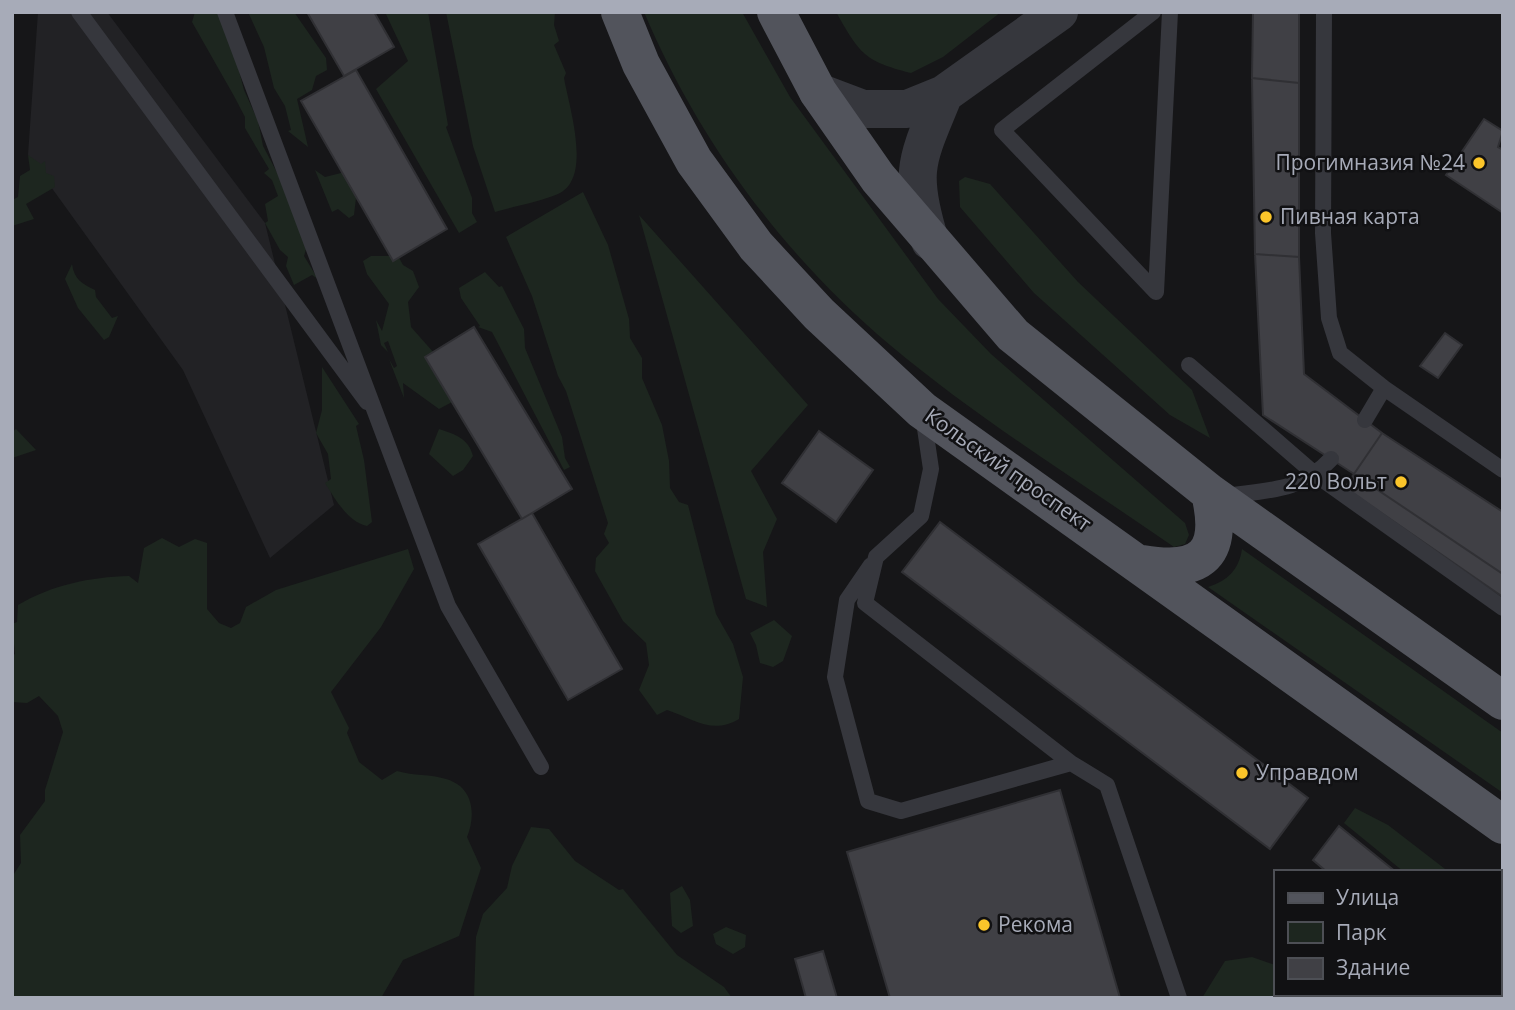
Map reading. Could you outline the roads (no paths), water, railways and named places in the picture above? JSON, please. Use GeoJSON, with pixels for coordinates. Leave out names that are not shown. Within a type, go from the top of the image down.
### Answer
{"type":"FeatureCollection","features":[{"type":"Feature","properties":{"kind":"main road","name":"Кольский проспект"},"geometry":{"type":"LineString","coordinates":[[620,12],[641,64],[694,161],[756,246],[819,314],[922,410],[1142,564],[1503,825]]}},
{"type":"Feature","properties":{"kind":"main road"},"geometry":{"type":"LineString","coordinates":[[776,12],[818,92],[878,178],[1013,335],[1213,495],[1503,701]]}},
{"type":"Feature","properties":{"kind":"main road"},"geometry":{"type":"LineString","coordinates":[[1142,564],[1166,568],[1185,566],[1199,559],[1213,543],[1216,519],[1213,495]]}},
{"type":"Feature","properties":{"kind":"street"},"geometry":{"type":"LineString","coordinates":[[818,92],[863,108],[907,109],[944,94],[1059,12]]}},
{"type":"Feature","properties":{"kind":"street"},"geometry":{"type":"LineString","coordinates":[[930,241],[916,186],[917,159],[944,94]]}},
{"type":"Feature","properties":{"kind":"lane"},"geometry":{"type":"LineString","coordinates":[[79,12],[379,418]]}},
{"type":"Feature","properties":{"kind":"lane"},"geometry":{"type":"LineString","coordinates":[[225,12],[448,606],[541,767]]}},
{"type":"Feature","properties":{"kind":"lane"},"geometry":{"type":"LineString","coordinates":[[1153,12],[1002,130],[1156,292],[1170,12]]}},
{"type":"Feature","properties":{"kind":"lane"},"geometry":{"type":"LineString","coordinates":[[1325,12],[1323,233],[1329,318],[1340,353],[1384,388],[1503,470]]}},
{"type":"Feature","properties":{"kind":"lane"},"geometry":{"type":"LineString","coordinates":[[1189,366],[1316,475],[1503,608]]}},
{"type":"Feature","properties":{"kind":"lane"},"geometry":{"type":"LineString","coordinates":[[1365,420],[1384,388]]}},
{"type":"Feature","properties":{"kind":"lane"},"geometry":{"type":"LineString","coordinates":[[922,410],[931,469],[920,516],[876,557],[847,600],[835,677],[868,801],[901,811],[1071,763]]}},
{"type":"Feature","properties":{"kind":"lane"},"geometry":{"type":"LineString","coordinates":[[1213,495],[1292,487],[1316,475],[1331,458]]}},
{"type":"Feature","properties":{"kind":"lane"},"geometry":{"type":"LineString","coordinates":[[876,557],[865,603],[1071,763],[1107,785],[1179,998]]}},
{"type":"Feature","properties":{"kind":"place","name":"Прогимназия №24"},"geometry":{"type":"Point","coordinates":[1479,163]}},
{"type":"Feature","properties":{"kind":"place","name":"Пивная карта"},"geometry":{"type":"Point","coordinates":[1266,217]}},
{"type":"Feature","properties":{"kind":"place","name":"220 Вольт"},"geometry":{"type":"Point","coordinates":[1401,482]}},
{"type":"Feature","properties":{"kind":"place","name":"Управдом"},"geometry":{"type":"Point","coordinates":[1242,773]}},
{"type":"Feature","properties":{"kind":"place","name":"Рекома"},"geometry":{"type":"Point","coordinates":[984,925]}}]}
